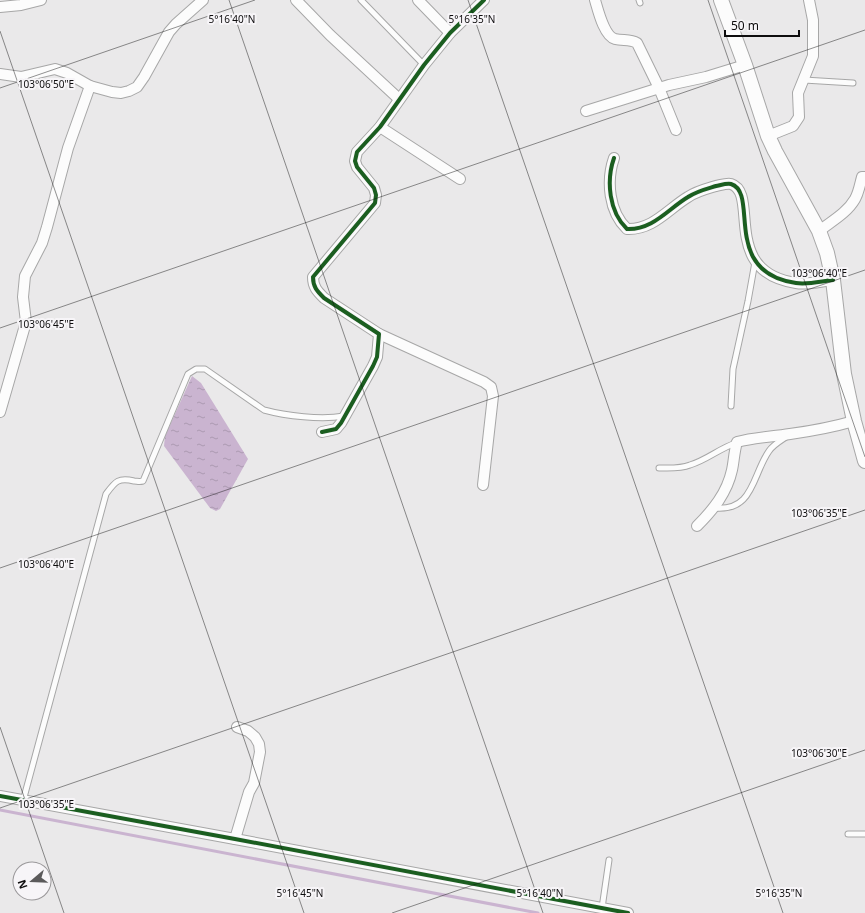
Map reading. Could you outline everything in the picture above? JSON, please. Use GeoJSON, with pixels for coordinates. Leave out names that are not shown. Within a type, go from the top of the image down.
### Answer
{"type":"FeatureCollection","features":[{"type":"Feature","properties":{"kind":"main road"},"geometry":{"type":"LineString","coordinates":[[721,0],[745,65],[768,136],[819,231],[827,253],[833,280],[844,374],[854,421],[865,461]]}},
{"type":"Feature","properties":{"kind":"street"},"geometry":{"type":"LineString","coordinates":[[0,7],[21,5],[41,0]]}},
{"type":"Feature","properties":{"kind":"street"},"geometry":{"type":"LineString","coordinates":[[0,74],[11,77],[21,77],[55,70],[67,73],[90,86],[121,93],[137,87],[169,32],[203,0]]}},
{"type":"Feature","properties":{"kind":"street"},"geometry":{"type":"LineString","coordinates":[[296,0],[330,35],[399,99]]}},
{"type":"Feature","properties":{"kind":"street"},"geometry":{"type":"LineString","coordinates":[[418,0],[450,33]]}},
{"type":"Feature","properties":{"kind":"street"},"geometry":{"type":"LineString","coordinates":[[483,485],[493,396],[491,387],[484,382],[379,334],[324,298],[316,291],[313,284],[313,277],[375,203],[376,195],[374,188],[357,167],[355,161],[357,152],[380,127],[424,65],[450,33],[484,0]]}},
{"type":"Feature","properties":{"kind":"street"},"geometry":{"type":"LineString","coordinates":[[594,0],[606,30],[610,36],[614,39],[632,40],[637,43],[659,88],[676,130]]}},
{"type":"Feature","properties":{"kind":"street"},"geometry":{"type":"LineString","coordinates":[[768,136],[793,126],[799,117],[798,93],[813,56],[813,20],[809,0]]}},
{"type":"Feature","properties":{"kind":"street"},"geometry":{"type":"LineString","coordinates":[[586,111],[659,88],[706,77],[745,65]]}},
{"type":"Feature","properties":{"kind":"street"},"geometry":{"type":"LineString","coordinates":[[0,412],[26,322],[23,297],[25,276],[42,243],[68,148],[90,86]]}},
{"type":"Feature","properties":{"kind":"street"},"geometry":{"type":"LineString","coordinates":[[380,127],[460,178]]}},
{"type":"Feature","properties":{"kind":"street"},"geometry":{"type":"LineString","coordinates":[[614,158],[610,168],[610,190],[621,224],[627,229],[636,230],[653,222],[686,198],[699,191],[728,184],[733,185],[738,189],[742,197],[747,243],[755,262],[760,268],[773,276],[798,284],[833,280]]}},
{"type":"Feature","properties":{"kind":"street"},"geometry":{"type":"LineString","coordinates":[[819,231],[845,212],[851,205],[856,198],[862,178],[865,176]]}},
{"type":"Feature","properties":{"kind":"street"},"geometry":{"type":"LineString","coordinates":[[322,432],[336,429],[345,416],[373,366],[377,356],[379,334]]}},
{"type":"Feature","properties":{"kind":"street"},"geometry":{"type":"LineString","coordinates":[[697,526],[714,508],[729,482],[733,468],[734,449],[737,442],[757,437],[815,431],[854,421]]}},
{"type":"Feature","properties":{"kind":"street"},"geometry":{"type":"LineString","coordinates":[[235,839],[249,792],[256,779],[260,752],[256,737],[248,731],[237,727]]}},
{"type":"Feature","properties":{"kind":"street"},"geometry":{"type":"LineString","coordinates":[[0,796],[628,913]]}},
{"type":"Feature","properties":{"kind":"lane"},"geometry":{"type":"LineString","coordinates":[[361,0],[424,65]]}},
{"type":"Feature","properties":{"kind":"lane"},"geometry":{"type":"LineString","coordinates":[[804,80],[854,83]]}},
{"type":"Feature","properties":{"kind":"lane"},"geometry":{"type":"LineString","coordinates":[[731,406],[733,369],[755,262]]}},
{"type":"Feature","properties":{"kind":"lane"},"geometry":{"type":"LineString","coordinates":[[23,801],[106,494],[113,484],[118,481],[125,479],[140,482],[143,481],[188,374],[196,369],[205,369],[264,410],[275,413],[326,418],[345,416]]}},
{"type":"Feature","properties":{"kind":"lane"},"geometry":{"type":"LineString","coordinates":[[714,508],[730,508],[743,500],[769,450],[791,434]]}},
{"type":"Feature","properties":{"kind":"lane"},"geometry":{"type":"LineString","coordinates":[[659,468],[679,468],[690,465],[728,445],[737,442]]}},
{"type":"Feature","properties":{"kind":"lane"},"geometry":{"type":"LineString","coordinates":[[848,834],[865,834]]}},
{"type":"Feature","properties":{"kind":"lane"},"geometry":{"type":"LineString","coordinates":[[602,908],[609,860]]}},
{"type":"Feature","properties":{"kind":"water"},"geometry":{"type":"Polygon","coordinates":[[[192,376],[201,383],[248,459],[220,509],[216,511],[210,508],[164,446],[165,436],[192,376]]]}},
{"type":"Feature","properties":{"kind":"waterway"},"geometry":{"type":"LineString","coordinates":[[0,810],[538,913]]}},
{"type":"Feature","properties":{"kind":"cycle path"},"geometry":{"type":"LineString","coordinates":[[322,432],[336,429],[341,423],[377,357],[379,334],[324,298],[316,289],[313,280],[313,277],[375,203],[376,195],[374,188],[357,167],[355,161],[357,152],[380,127],[424,65],[450,33],[484,0]]}},
{"type":"Feature","properties":{"kind":"cycle path"},"geometry":{"type":"LineString","coordinates":[[614,158],[610,176],[611,196],[616,214],[627,229],[645,226],[660,218],[691,195],[716,186],[731,184],[739,190],[743,202],[746,233],[750,249],[758,264],[773,276],[796,283],[833,280]]}},
{"type":"Feature","properties":{"kind":"cycle path"},"geometry":{"type":"LineString","coordinates":[[0,796],[628,913]]}}]}
